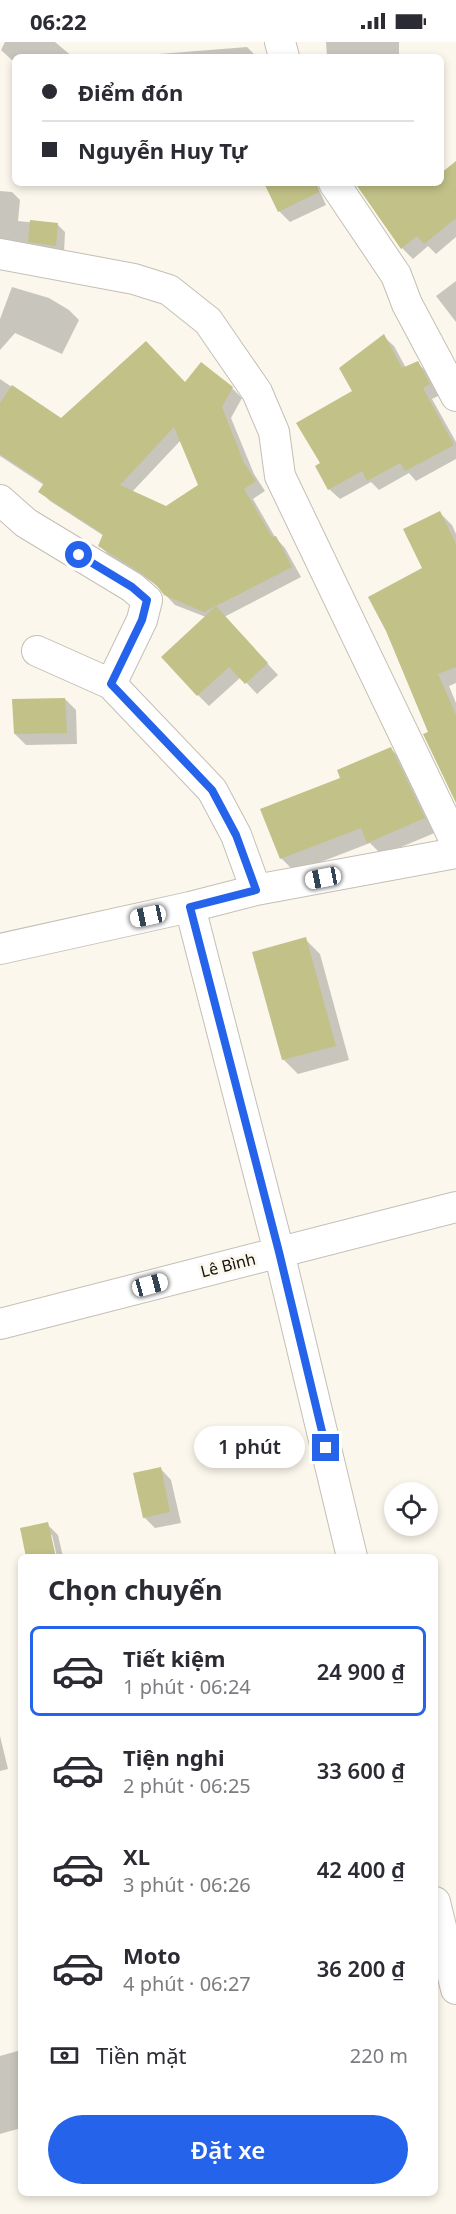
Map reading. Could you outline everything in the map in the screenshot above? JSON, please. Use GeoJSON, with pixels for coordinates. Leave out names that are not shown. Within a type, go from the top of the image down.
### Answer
{"type":"FeatureCollection","features":[{"type":"Feature","properties":{"kind":"street"},"geometry":{"type":"LineString","coordinates":[[336,186],[396,275],[407,304],[456,396]]}},
{"type":"Feature","properties":{"kind":"street"},"geometry":{"type":"LineString","coordinates":[[0,254],[152,284],[169,290],[208,321],[257,392],[274,432],[280,476],[456,843]]}},
{"type":"Feature","properties":{"kind":"street"},"geometry":{"type":"LineString","coordinates":[[0,500],[26,523],[132,587],[147,600],[142,620],[111,684]]}},
{"type":"Feature","properties":{"kind":"street"},"geometry":{"type":"LineString","coordinates":[[37,651],[111,684],[212,790],[236,835],[256,890]]}},
{"type":"Feature","properties":{"kind":"street"},"geometry":{"type":"LineString","coordinates":[[0,949],[256,890],[456,853]]}},
{"type":"Feature","properties":{"kind":"street"},"geometry":{"type":"LineString","coordinates":[[190,907],[279,1252],[351,1554]]}},
{"type":"Feature","properties":{"kind":"street","name":"Lê Bình"},"geometry":{"type":"LineString","coordinates":[[0,1324],[456,1207]]}},
{"type":"Feature","properties":{"kind":"street"},"geometry":{"type":"LineString","coordinates":[[438,1914],[456,1989]]}},
{"type":"Feature","properties":{"kind":"building"},"geometry":{"type":"Polygon","coordinates":[[[456,161],[456,218],[424,244],[417,236],[401,249],[357,186],[444,186],[444,171],[456,161]]]}},
{"type":"Feature","properties":{"kind":"building"},"geometry":{"type":"Polygon","coordinates":[[[265,186],[318,186],[319,192],[278,212],[265,186]]]}},
{"type":"Feature","properties":{"kind":"building"},"geometry":{"type":"Polygon","coordinates":[[[30,220],[58,223],[56,246],[28,242],[30,220]]]}},
{"type":"Feature","properties":{"kind":"building"},"geometry":{"type":"Polygon","coordinates":[[[384,334],[402,368],[418,361],[430,384],[423,388],[454,445],[405,471],[400,463],[367,481],[362,471],[328,490],[315,466],[320,463],[296,423],[352,391],[339,368],[384,334]]]}},
{"type":"Feature","properties":{"kind":"building"},"geometry":{"type":"Polygon","coordinates":[[[146,341],[185,382],[201,362],[233,387],[222,407],[244,463],[256,481],[244,489],[272,537],[276,536],[292,567],[204,612],[164,595],[143,574],[98,546],[103,534],[38,492],[44,483],[0,454],[0,403],[12,385],[61,418],[146,341]],[[174,427],[120,485],[166,506],[198,485],[174,427]]]}},
{"type":"Feature","properties":{"kind":"building"},"geometry":{"type":"Polygon","coordinates":[[[440,511],[456,544],[456,667],[438,674],[456,715],[456,803],[423,734],[428,732],[386,631],[368,597],[422,568],[403,529],[440,511]]]}},
{"type":"Feature","properties":{"kind":"building"},"geometry":{"type":"Polygon","coordinates":[[[216,606],[268,663],[245,684],[229,667],[197,696],[161,657],[216,606]]]}},
{"type":"Feature","properties":{"kind":"building"},"geometry":{"type":"Polygon","coordinates":[[[65,698],[67,733],[14,734],[12,699],[65,698]]]}},
{"type":"Feature","properties":{"kind":"building"},"geometry":{"type":"Polygon","coordinates":[[[391,747],[425,818],[367,843],[361,828],[280,859],[260,809],[340,778],[337,770],[391,747]]]}},
{"type":"Feature","properties":{"kind":"building"},"geometry":{"type":"Polygon","coordinates":[[[306,937],[336,1046],[282,1060],[252,952],[306,937]]]}},
{"type":"Feature","properties":{"kind":"building"},"geometry":{"type":"Polygon","coordinates":[[[161,1467],[170,1512],[143,1518],[133,1473],[161,1467]]]}},
{"type":"Feature","properties":{"kind":"building"},"geometry":{"type":"Polygon","coordinates":[[[48,1522],[55,1554],[25,1554],[20,1528],[48,1522]]]}},
{"type":"Feature","properties":{"kind":"route"},"geometry":{"type":"LineString","coordinates":[[79,555],[132,587],[147,600],[142,620],[111,684],[212,790],[236,835],[256,890],[190,907],[279,1252],[326,1448]]}}]}
